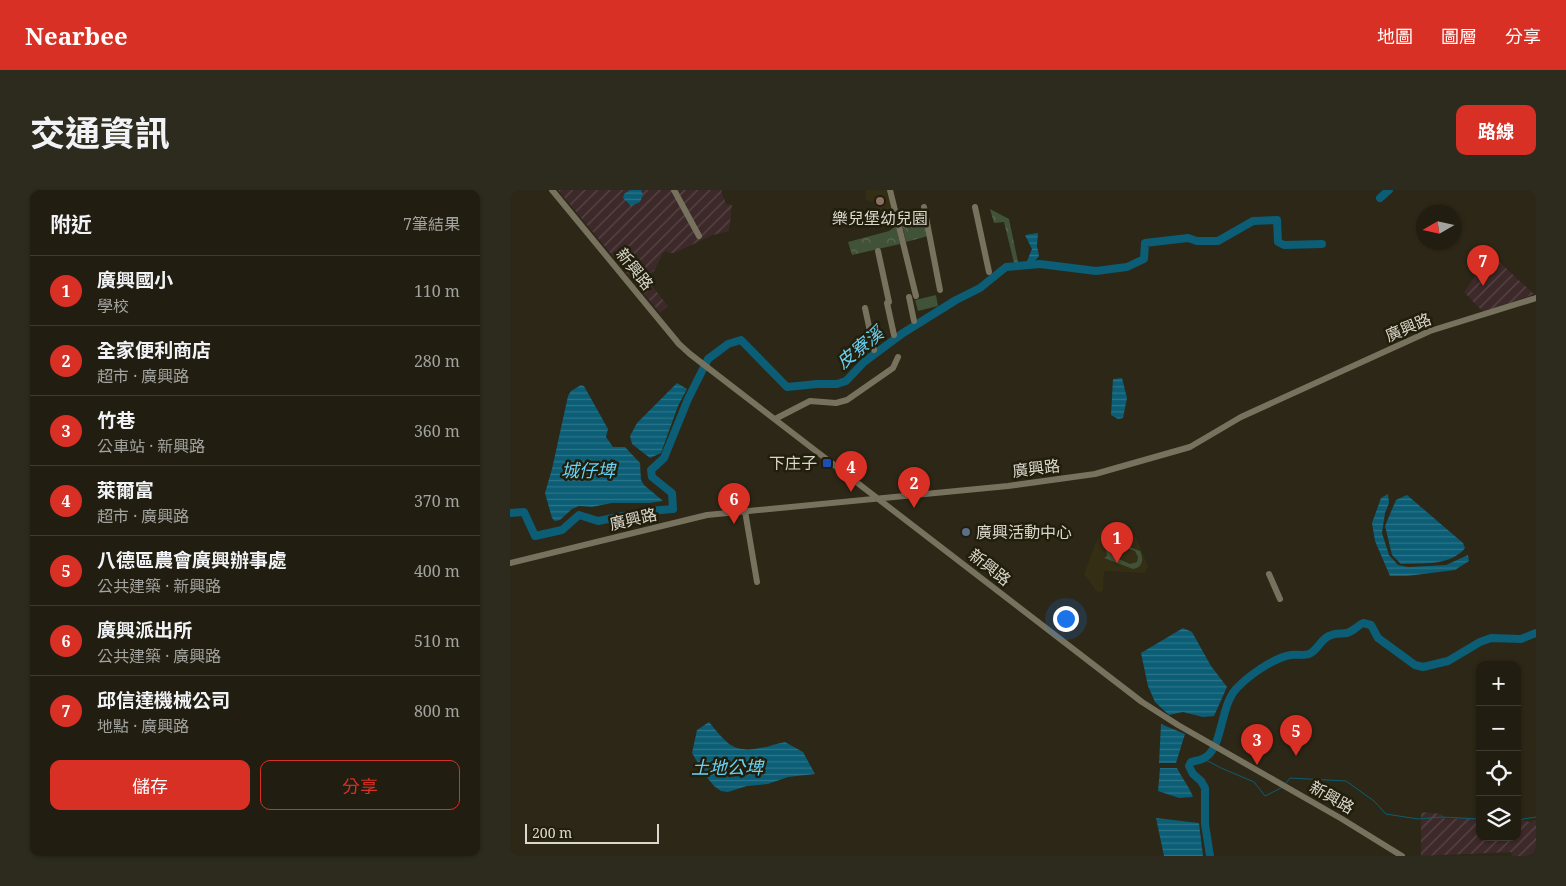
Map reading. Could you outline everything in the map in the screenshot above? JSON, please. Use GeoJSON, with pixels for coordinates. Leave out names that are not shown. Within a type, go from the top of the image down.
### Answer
{"type":"FeatureCollection","features":[{"type":"Feature","properties":{"kind":"street","name":"新興路"},"geometry":{"type":"LineString","coordinates":[[552,190],[679,344],[700,362],[1142,702],[1402,856]]}},
{"type":"Feature","properties":{"kind":"street"},"geometry":{"type":"LineString","coordinates":[[674,190],[699,236]]}},
{"type":"Feature","properties":{"kind":"street"},"geometry":{"type":"LineString","coordinates":[[890,190],[913,297],[914,321]]}},
{"type":"Feature","properties":{"kind":"street"},"geometry":{"type":"LineString","coordinates":[[924,207],[940,290]]}},
{"type":"Feature","properties":{"kind":"street"},"geometry":{"type":"LineString","coordinates":[[975,207],[988,272]]}},
{"type":"Feature","properties":{"kind":"street"},"geometry":{"type":"LineString","coordinates":[[878,251],[894,335]]}},
{"type":"Feature","properties":{"kind":"street","name":"廣興路"},"geometry":{"type":"LineString","coordinates":[[510,563],[707,515],[877,499],[1094,474],[1190,447],[1241,417],[1430,331],[1536,298]]}},
{"type":"Feature","properties":{"kind":"street"},"geometry":{"type":"LineString","coordinates":[[865,308],[874,350]]}},
{"type":"Feature","properties":{"kind":"street"},"geometry":{"type":"LineString","coordinates":[[775,419],[810,401],[836,403],[847,400],[893,368],[898,357]]}},
{"type":"Feature","properties":{"kind":"street"},"geometry":{"type":"LineString","coordinates":[[745,510],[757,582]]}},
{"type":"Feature","properties":{"kind":"street"},"geometry":{"type":"LineString","coordinates":[[1269,574],[1280,599]]}},
{"type":"Feature","properties":{"kind":"shaded area"},"geometry":{"type":"Polygon","coordinates":[[[558,190],[723,190],[721,191],[726,204],[732,205],[729,231],[713,235],[674,253],[666,251],[663,253],[654,271],[645,277],[668,306],[660,313],[558,190]]]}},
{"type":"Feature","properties":{"kind":"shaded area","name":"樂兒堡幼兒園"},"geometry":{"type":"Polygon","coordinates":[[[866,190],[887,190],[892,210],[876,210],[877,202],[865,200],[866,190]]]}},
{"type":"Feature","properties":{"kind":"shaded area"},"geometry":{"type":"Polygon","coordinates":[[[1496,259],[1534,294],[1484,313],[1464,292],[1483,265],[1486,267],[1496,259]]]}},
{"type":"Feature","properties":{"kind":"shaded area"},"geometry":{"type":"Polygon","coordinates":[[[1101,529],[1136,537],[1148,566],[1145,573],[1104,571],[1103,591],[1098,593],[1084,574],[1101,529]]]}},
{"type":"Feature","properties":{"kind":"shaded area"},"geometry":{"type":"Polygon","coordinates":[[[1421,812],[1442,814],[1445,819],[1476,818],[1476,841],[1521,841],[1521,820],[1530,822],[1536,820],[1536,856],[1512,856],[1511,852],[1421,856],[1421,812]]]}},
{"type":"Feature","properties":{"kind":"green space"},"geometry":{"type":"Polygon","coordinates":[[[923,209],[928,236],[906,242],[900,216],[923,209]]]}},
{"type":"Feature","properties":{"kind":"green space"},"geometry":{"type":"Polygon","coordinates":[[[990,209],[1009,219],[1018,262],[1014,263],[1004,222],[994,223],[990,209]]]}},
{"type":"Feature","properties":{"kind":"green space"},"geometry":{"type":"Polygon","coordinates":[[[896,226],[900,244],[852,255],[848,242],[889,231],[896,226]]]}},
{"type":"Feature","properties":{"kind":"green space"},"geometry":{"type":"Polygon","coordinates":[[[936,295],[938,306],[918,311],[915,300],[936,295]]]}},
{"type":"Feature","properties":{"kind":"green space"},"geometry":{"type":"Polygon","coordinates":[[[1112,541],[1140,551],[1142,557],[1141,565],[1133,569],[1104,558],[1107,556],[1106,547],[1112,541]],[[1116,544],[1110,549],[1112,556],[1130,564],[1137,562],[1138,557],[1135,551],[1116,544]]]}},
{"type":"Feature","properties":{"kind":"water"},"geometry":{"type":"Polygon","coordinates":[[[630,190],[641,190],[643,195],[640,202],[631,206],[623,198],[624,194],[630,190]]]}},
{"type":"Feature","properties":{"kind":"water"},"geometry":{"type":"Polygon","coordinates":[[[1038,233],[1037,246],[1039,256],[1035,261],[1027,261],[1032,249],[1025,235],[1038,233]]]}},
{"type":"Feature","properties":{"kind":"water"},"geometry":{"type":"Polygon","coordinates":[[[1122,378],[1127,398],[1123,418],[1118,419],[1111,415],[1113,379],[1122,378]]]}},
{"type":"Feature","properties":{"kind":"water","name":"城仔埤"},"geometry":{"type":"Polygon","coordinates":[[[677,383],[687,389],[678,406],[661,453],[650,458],[632,444],[630,436],[637,423],[677,383]]]}},
{"type":"Feature","properties":{"kind":"water","name":"城仔埤"},"geometry":{"type":"Polygon","coordinates":[[[581,385],[584,386],[608,429],[606,437],[613,447],[625,447],[640,463],[641,480],[644,485],[663,501],[612,503],[592,507],[579,506],[572,509],[560,520],[555,521],[552,518],[545,493],[568,396],[571,391],[581,385]]]}},
{"type":"Feature","properties":{"kind":"water"},"geometry":{"type":"Polygon","coordinates":[[[1388,494],[1389,503],[1385,513],[1382,533],[1389,555],[1398,565],[1408,567],[1446,565],[1468,555],[1469,561],[1455,570],[1407,576],[1390,576],[1375,541],[1372,523],[1381,498],[1388,494]]]}},
{"type":"Feature","properties":{"kind":"water"},"geometry":{"type":"Polygon","coordinates":[[[1407,495],[1463,543],[1465,548],[1459,554],[1444,561],[1401,564],[1392,555],[1385,526],[1396,500],[1407,495]]]}},
{"type":"Feature","properties":{"kind":"water"},"geometry":{"type":"Polygon","coordinates":[[[1183,628],[1192,632],[1211,666],[1227,687],[1214,716],[1203,717],[1183,712],[1169,715],[1155,702],[1148,686],[1141,653],[1183,628]]]}},
{"type":"Feature","properties":{"kind":"water","name":"土地公埤"},"geometry":{"type":"Polygon","coordinates":[[[709,722],[728,743],[741,749],[763,748],[785,742],[803,752],[815,774],[788,777],[768,784],[747,786],[728,792],[721,791],[705,775],[692,753],[697,730],[709,722]]]}},
{"type":"Feature","properties":{"kind":"water"},"geometry":{"type":"Polygon","coordinates":[[[1161,724],[1185,734],[1176,763],[1159,763],[1161,724]]]}},
{"type":"Feature","properties":{"kind":"water"},"geometry":{"type":"Polygon","coordinates":[[[1160,768],[1177,768],[1193,797],[1179,798],[1158,791],[1160,768]]]}},
{"type":"Feature","properties":{"kind":"water"},"geometry":{"type":"Polygon","coordinates":[[[1156,818],[1199,823],[1203,856],[1164,856],[1156,818]]]}},
{"type":"Feature","properties":{"kind":"waterway","name":"皮寮溪"},"geometry":{"type":"LineString","coordinates":[[1380,198],[1389,190]]}},
{"type":"Feature","properties":{"kind":"waterway","name":"皮寮溪"},"geometry":{"type":"LineString","coordinates":[[510,513],[524,512],[535,536],[562,530],[579,515],[598,521],[649,511],[673,509],[672,493],[652,477],[651,470],[664,458],[688,399],[708,359],[728,344],[741,340],[787,387],[837,384],[846,381],[864,362],[903,333],[956,300],[980,288],[1006,267],[1040,264],[1096,271],[1127,267],[1144,259],[1145,243],[1188,238],[1197,241],[1218,241],[1253,221],[1277,220],[1278,242],[1284,245],[1322,244]]}},
{"type":"Feature","properties":{"kind":"waterway"},"geometry":{"type":"LineString","coordinates":[[1210,856],[1205,824],[1205,788],[1189,766],[1191,762],[1204,758],[1212,751],[1231,697],[1241,684],[1261,668],[1284,657],[1309,654],[1326,638],[1333,634],[1347,633],[1363,623],[1371,625],[1378,638],[1415,665],[1423,667],[1448,661],[1480,642],[1491,638],[1521,639],[1536,633]]}},
{"type":"Feature","properties":{"kind":"waterway"},"geometry":{"type":"LineString","coordinates":[[1204,759],[1254,782],[1265,796],[1281,788]]}},
{"type":"Feature","properties":{"kind":"waterway"},"geometry":{"type":"LineString","coordinates":[[1286,783],[1290,778],[1346,781],[1374,801],[1386,814],[1418,819],[1442,817],[1476,819]]}},
{"type":"Feature","properties":{"kind":"waterway"},"geometry":{"type":"LineString","coordinates":[[1521,819],[1536,817]]}},
{"type":"Feature","properties":{"kind":"place","name":"樂兒堡幼兒園"},"geometry":{"type":"Point","coordinates":[880,201]}},
{"type":"Feature","properties":{"kind":"place","name":"邱信達機械公司"},"geometry":{"type":"Point","coordinates":[1483,286]}},
{"type":"Feature","properties":{"kind":"place","name":"下庄子"},"geometry":{"type":"Point","coordinates":[827,463]}},
{"type":"Feature","properties":{"kind":"place","name":"萊爾富"},"geometry":{"type":"Point","coordinates":[851,492]}},
{"type":"Feature","properties":{"kind":"place","name":"全家便利商店"},"geometry":{"type":"Point","coordinates":[914,508]}},
{"type":"Feature","properties":{"kind":"place","name":"廣興派出所"},"geometry":{"type":"Point","coordinates":[734,524]}},
{"type":"Feature","properties":{"kind":"place","name":"廣興活動中心"},"geometry":{"type":"Point","coordinates":[966,532]}},
{"type":"Feature","properties":{"kind":"place","name":"廣興國小"},"geometry":{"type":"Point","coordinates":[1117,563]}},
{"type":"Feature","properties":{"kind":"place","name":"八德區農會廣興辦事處"},"geometry":{"type":"Point","coordinates":[1296,756]}},
{"type":"Feature","properties":{"kind":"place","name":"竹巷"},"geometry":{"type":"Point","coordinates":[1257,765]}}]}
